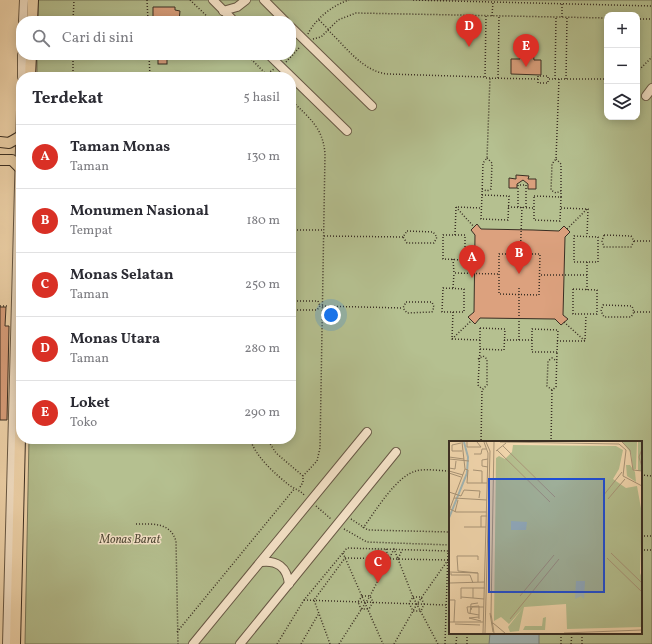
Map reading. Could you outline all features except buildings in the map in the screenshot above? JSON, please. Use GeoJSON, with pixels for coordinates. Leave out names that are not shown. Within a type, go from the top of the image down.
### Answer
{"type":"FeatureCollection","features":[{"type":"Feature","properties":{"kind":"main road"},"geometry":{"type":"LineString","coordinates":[[32,16],[33,0]]}},
{"type":"Feature","properties":{"kind":"main road"},"geometry":{"type":"LineString","coordinates":[[30,72],[31,60]]}},
{"type":"Feature","properties":{"kind":"main road"},"geometry":{"type":"LineString","coordinates":[[0,142],[8,143],[16,139]]}},
{"type":"Feature","properties":{"kind":"main road"},"geometry":{"type":"LineString","coordinates":[[0,160],[12,160],[16,164]]}},
{"type":"Feature","properties":{"kind":"main road"},"geometry":{"type":"LineString","coordinates":[[15,644],[20,444]]}},
{"type":"Feature","properties":{"kind":"street"},"geometry":{"type":"LineString","coordinates":[[23,16],[24,0]]}},
{"type":"Feature","properties":{"kind":"street"},"geometry":{"type":"LineString","coordinates":[[213,0],[229,16]]}},
{"type":"Feature","properties":{"kind":"street"},"geometry":{"type":"LineString","coordinates":[[223,10],[237,7],[246,0]]}},
{"type":"Feature","properties":{"kind":"street"},"geometry":{"type":"LineString","coordinates":[[264,0],[280,16]]}},
{"type":"Feature","properties":{"kind":"street"},"geometry":{"type":"LineString","coordinates":[[296,32],[372,106]]}},
{"type":"Feature","properties":{"kind":"street"},"geometry":{"type":"LineString","coordinates":[[22,60],[22,72]]}},
{"type":"Feature","properties":{"kind":"street"},"geometry":{"type":"LineString","coordinates":[[274,60],[286,72]]}},
{"type":"Feature","properties":{"kind":"street"},"geometry":{"type":"LineString","coordinates":[[296,82],[347,131]]}},
{"type":"Feature","properties":{"kind":"street"},"geometry":{"type":"LineString","coordinates":[[646,96],[652,88]]}},
{"type":"Feature","properties":{"kind":"street"},"geometry":{"type":"LineString","coordinates":[[7,644],[16,278]]}},
{"type":"Feature","properties":{"kind":"street"},"geometry":{"type":"LineString","coordinates":[[193,644],[311,502],[366,432]]}},
{"type":"Feature","properties":{"kind":"street"},"geometry":{"type":"LineString","coordinates":[[240,644],[396,452]]}},
{"type":"Feature","properties":{"kind":"street"},"geometry":{"type":"LineString","coordinates":[[261,562],[270,561],[279,564],[286,571],[289,584]]}},
{"type":"Feature","properties":{"kind":"path"},"geometry":{"type":"LineString","coordinates":[[73,16],[74,0]]}},
{"type":"Feature","properties":{"kind":"path"},"geometry":{"type":"LineString","coordinates":[[147,0],[148,16]]}},
{"type":"Feature","properties":{"kind":"path"},"geometry":{"type":"LineString","coordinates":[[190,0],[207,16]]}},
{"type":"Feature","properties":{"kind":"path"},"geometry":{"type":"LineString","coordinates":[[296,51],[305,41],[311,26],[333,8],[349,0]]}},
{"type":"Feature","properties":{"kind":"path"},"geometry":{"type":"LineString","coordinates":[[413,0],[652,6]]}},
{"type":"Feature","properties":{"kind":"path"},"geometry":{"type":"LineString","coordinates":[[492,16],[493,2]]}},
{"type":"Feature","properties":{"kind":"path"},"geometry":{"type":"LineString","coordinates":[[562,4],[562,17]]}},
{"type":"Feature","properties":{"kind":"path"},"geometry":{"type":"LineString","coordinates":[[305,41],[321,37],[338,20],[356,13],[604,18]]}},
{"type":"Feature","properties":{"kind":"path"},"geometry":{"type":"LineString","coordinates":[[485,77],[486,16]]}},
{"type":"Feature","properties":{"kind":"path"},"geometry":{"type":"LineString","coordinates":[[498,78],[499,16]]}},
{"type":"Feature","properties":{"kind":"path"},"geometry":{"type":"LineString","coordinates":[[555,79],[556,17]]}},
{"type":"Feature","properties":{"kind":"path"},"geometry":{"type":"LineString","coordinates":[[566,79],[567,17]]}},
{"type":"Feature","properties":{"kind":"path"},"geometry":{"type":"LineString","coordinates":[[640,19],[652,19]]}},
{"type":"Feature","properties":{"kind":"path"},"geometry":{"type":"LineString","coordinates":[[319,20],[366,67],[374,72],[388,74],[485,78],[538,79],[538,76],[548,76],[548,79],[604,79]]}},
{"type":"Feature","properties":{"kind":"path"},"geometry":{"type":"LineString","coordinates":[[640,69],[652,57]]}},
{"type":"Feature","properties":{"kind":"path"},"geometry":{"type":"LineString","coordinates":[[73,60],[73,72]]}},
{"type":"Feature","properties":{"kind":"path"},"geometry":{"type":"LineString","coordinates":[[149,60],[150,72]]}},
{"type":"Feature","properties":{"kind":"path"},"geometry":{"type":"LineString","coordinates":[[251,60],[264,72]]}},
{"type":"Feature","properties":{"kind":"path"},"geometry":{"type":"LineString","coordinates":[[268,72],[272,69],[281,67],[287,60]]}},
{"type":"Feature","properties":{"kind":"path"},"geometry":{"type":"LineString","coordinates":[[482,195],[508,196],[508,220],[481,219],[483,163],[487,158],[490,78]]}},
{"type":"Feature","properties":{"kind":"path"},"geometry":{"type":"LineString","coordinates":[[538,79],[538,83],[548,83],[548,79]]}},
{"type":"Feature","properties":{"kind":"path"},"geometry":{"type":"LineString","coordinates":[[559,79],[556,159],[552,164],[551,190],[556,193],[561,191]]}},
{"type":"Feature","properties":{"kind":"path"},"geometry":{"type":"LineString","coordinates":[[296,105],[318,128],[324,142],[324,236],[321,306],[320,448],[317,461],[303,476],[303,482],[299,490]]}},
{"type":"Feature","properties":{"kind":"path"},"geometry":{"type":"LineString","coordinates":[[482,188],[486,191],[491,189],[492,163],[487,158]]}},
{"type":"Feature","properties":{"kind":"path"},"geometry":{"type":"LineString","coordinates":[[556,159],[561,164],[560,221],[534,220],[534,196],[560,197]]}},
{"type":"Feature","properties":{"kind":"path"},"geometry":{"type":"LineString","coordinates":[[518,207],[518,185],[526,185],[526,207]]}},
{"type":"Feature","properties":{"kind":"path"},"geometry":{"type":"LineString","coordinates":[[456,207],[482,208]]}},
{"type":"Feature","properties":{"kind":"path"},"geometry":{"type":"LineString","coordinates":[[456,207],[474,227]]}},
{"type":"Feature","properties":{"kind":"path"},"geometry":{"type":"LineString","coordinates":[[455,235],[456,207]]}},
{"type":"Feature","properties":{"kind":"path"},"geometry":{"type":"LineString","coordinates":[[508,207],[534,208]]}},
{"type":"Feature","properties":{"kind":"path"},"geometry":{"type":"LineString","coordinates":[[520,262],[522,207]]}},
{"type":"Feature","properties":{"kind":"path"},"geometry":{"type":"LineString","coordinates":[[560,208],[588,209]]}},
{"type":"Feature","properties":{"kind":"path"},"geometry":{"type":"LineString","coordinates":[[567,229],[588,209]]}},
{"type":"Feature","properties":{"kind":"path"},"geometry":{"type":"LineString","coordinates":[[587,236],[588,209]]}},
{"type":"Feature","properties":{"kind":"path"},"geometry":{"type":"LineString","coordinates":[[296,230],[324,230]]}},
{"type":"Feature","properties":{"kind":"path"},"geometry":{"type":"LineString","coordinates":[[406,231],[434,232],[437,237],[434,243],[407,243],[403,237],[406,231]]}},
{"type":"Feature","properties":{"kind":"path"},"geometry":{"type":"LineString","coordinates":[[443,235],[455,235],[465,235],[465,260],[443,259],[443,235]]}},
{"type":"Feature","properties":{"kind":"path"},"geometry":{"type":"LineString","coordinates":[[604,235],[632,236],[634,241],[631,247],[604,247],[602,241],[604,235]]}},
{"type":"Feature","properties":{"kind":"path"},"geometry":{"type":"LineString","coordinates":[[324,236],[403,237]]}},
{"type":"Feature","properties":{"kind":"path"},"geometry":{"type":"LineString","coordinates":[[574,236],[598,237],[598,262],[587,262],[574,262],[574,236]]}},
{"type":"Feature","properties":{"kind":"path"},"geometry":{"type":"LineString","coordinates":[[634,241],[652,241]]}},
{"type":"Feature","properties":{"kind":"path"},"geometry":{"type":"LineString","coordinates":[[499,254],[540,254],[540,295],[498,294],[499,274],[499,254]]}},
{"type":"Feature","properties":{"kind":"path"},"geometry":{"type":"LineString","coordinates":[[453,259],[453,288]]}},
{"type":"Feature","properties":{"kind":"path"},"geometry":{"type":"LineString","coordinates":[[587,262],[587,290]]}},
{"type":"Feature","properties":{"kind":"path"},"geometry":{"type":"LineString","coordinates":[[454,273],[499,274]]}},
{"type":"Feature","properties":{"kind":"path"},"geometry":{"type":"LineString","coordinates":[[540,274],[587,275]]}},
{"type":"Feature","properties":{"kind":"path"},"geometry":{"type":"LineString","coordinates":[[519,287],[519,340]]}},
{"type":"Feature","properties":{"kind":"path"},"geometry":{"type":"LineString","coordinates":[[443,288],[464,289],[464,312],[453,312],[442,312],[443,288]]}},
{"type":"Feature","properties":{"kind":"path"},"geometry":{"type":"LineString","coordinates":[[574,289],[587,290],[597,290],[597,314],[573,314],[574,289]]}},
{"type":"Feature","properties":{"kind":"path"},"geometry":{"type":"LineString","coordinates":[[296,301],[318,301],[321,306]]}},
{"type":"Feature","properties":{"kind":"path"},"geometry":{"type":"LineString","coordinates":[[406,302],[432,302],[434,307],[432,312],[406,313],[403,308],[406,302]]}},
{"type":"Feature","properties":{"kind":"path"},"geometry":{"type":"LineString","coordinates":[[603,305],[632,306],[634,312],[631,317],[604,317],[601,311],[603,305]]}},
{"type":"Feature","properties":{"kind":"path"},"geometry":{"type":"LineString","coordinates":[[0,306],[15,306]]}},
{"type":"Feature","properties":{"kind":"path"},"geometry":{"type":"LineString","coordinates":[[296,310],[318,310],[321,306],[403,308]]}},
{"type":"Feature","properties":{"kind":"path"},"geometry":{"type":"LineString","coordinates":[[452,339],[453,312]]}},
{"type":"Feature","properties":{"kind":"path"},"geometry":{"type":"LineString","coordinates":[[634,312],[652,312]]}},
{"type":"Feature","properties":{"kind":"path"},"geometry":{"type":"LineString","coordinates":[[585,341],[586,314]]}},
{"type":"Feature","properties":{"kind":"path"},"geometry":{"type":"LineString","coordinates":[[452,339],[471,320]]}},
{"type":"Feature","properties":{"kind":"path"},"geometry":{"type":"LineString","coordinates":[[564,322],[585,341]]}},
{"type":"Feature","properties":{"kind":"path"},"geometry":{"type":"LineString","coordinates":[[480,349],[504,350],[505,328],[480,328],[478,385],[482,390],[481,441]]}},
{"type":"Feature","properties":{"kind":"path"},"geometry":{"type":"LineString","coordinates":[[551,441],[552,390],[556,387],[558,330],[532,329],[532,352],[557,352]]}},
{"type":"Feature","properties":{"kind":"path"},"geometry":{"type":"LineString","coordinates":[[452,339],[480,340]]}},
{"type":"Feature","properties":{"kind":"path"},"geometry":{"type":"LineString","coordinates":[[504,340],[532,340]]}},
{"type":"Feature","properties":{"kind":"path"},"geometry":{"type":"LineString","coordinates":[[558,341],[585,341]]}},
{"type":"Feature","properties":{"kind":"path"},"geometry":{"type":"LineString","coordinates":[[478,359],[483,356],[487,359],[487,385],[482,390]]}},
{"type":"Feature","properties":{"kind":"path"},"geometry":{"type":"LineString","coordinates":[[552,390],[547,386],[548,361],[552,358],[557,361]]}},
{"type":"Feature","properties":{"kind":"path"},"geometry":{"type":"LineString","coordinates":[[253,444],[266,464],[290,486],[299,490],[338,524],[358,538],[366,542],[449,545]]}},
{"type":"Feature","properties":{"kind":"path"},"geometry":{"type":"LineString","coordinates":[[270,444],[276,453],[303,476]]}},
{"type":"Feature","properties":{"kind":"path"},"geometry":{"type":"LineString","coordinates":[[363,528],[399,482],[407,475],[420,470],[449,471]]}},
{"type":"Feature","properties":{"kind":"path"},"geometry":{"type":"LineString","coordinates":[[178,632],[295,488]]}},
{"type":"Feature","properties":{"kind":"path"},"geometry":{"type":"LineString","coordinates":[[345,515],[368,530],[449,532]]}},
{"type":"Feature","properties":{"kind":"path"},"geometry":{"type":"LineString","coordinates":[[136,524],[162,525],[174,535],[176,541],[178,644]]}},
{"type":"Feature","properties":{"kind":"path"},"geometry":{"type":"LineString","coordinates":[[277,644],[304,600],[347,548],[449,551],[445,644]]}},
{"type":"Feature","properties":{"kind":"path"},"geometry":{"type":"LineString","coordinates":[[386,549],[389,559]]}},
{"type":"Feature","properties":{"kind":"path"},"geometry":{"type":"LineString","coordinates":[[339,644],[370,596],[394,549]]}},
{"type":"Feature","properties":{"kind":"path"},"geometry":{"type":"LineString","coordinates":[[394,549],[413,597],[438,644]]}},
{"type":"Feature","properties":{"kind":"path"},"geometry":{"type":"LineString","coordinates":[[398,559],[402,550]]}},
{"type":"Feature","properties":{"kind":"path"},"geometry":{"type":"LineString","coordinates":[[343,553],[366,602],[383,644]]}},
{"type":"Feature","properties":{"kind":"path"},"geometry":{"type":"LineString","coordinates":[[345,558],[448,560]]}},
{"type":"Feature","properties":{"kind":"path"},"geometry":{"type":"LineString","coordinates":[[314,600],[345,558]]}},
{"type":"Feature","properties":{"kind":"path"},"geometry":{"type":"LineString","coordinates":[[394,644],[421,597],[448,560]]}},
{"type":"Feature","properties":{"kind":"path"},"geometry":{"type":"LineString","coordinates":[[362,596],[370,596]]}},
{"type":"Feature","properties":{"kind":"path"},"geometry":{"type":"LineString","coordinates":[[358,602],[362,596]]}},
{"type":"Feature","properties":{"kind":"path"},"geometry":{"type":"LineString","coordinates":[[370,596],[373,602]]}},
{"type":"Feature","properties":{"kind":"path"},"geometry":{"type":"LineString","coordinates":[[413,597],[421,597]]}},
{"type":"Feature","properties":{"kind":"path"},"geometry":{"type":"LineString","coordinates":[[409,603],[413,597]]}},
{"type":"Feature","properties":{"kind":"path"},"geometry":{"type":"LineString","coordinates":[[421,597],[424,604],[421,611]]}},
{"type":"Feature","properties":{"kind":"path"},"geometry":{"type":"LineString","coordinates":[[304,600],[446,605]]}},
{"type":"Feature","properties":{"kind":"path"},"geometry":{"type":"LineString","coordinates":[[314,600],[330,644]]}},
{"type":"Feature","properties":{"kind":"path"},"geometry":{"type":"LineString","coordinates":[[358,602],[361,609]]}},
{"type":"Feature","properties":{"kind":"path"},"geometry":{"type":"LineString","coordinates":[[369,609],[373,602]]}},
{"type":"Feature","properties":{"kind":"path"},"geometry":{"type":"LineString","coordinates":[[409,603],[413,611]]}},
{"type":"Feature","properties":{"kind":"path"},"geometry":{"type":"LineString","coordinates":[[361,609],[369,609]]}},
{"type":"Feature","properties":{"kind":"path"},"geometry":{"type":"LineString","coordinates":[[413,611],[421,611]]}},
{"type":"Feature","properties":{"kind":"path"},"geometry":{"type":"LineString","coordinates":[[301,644],[319,613]]}},
{"type":"Feature","properties":{"kind":"green space","name":"Monas Barat"},"geometry":{"type":"Polygon","coordinates":[[[38,0],[652,0],[652,644],[25,644],[29,444],[296,444],[296,72],[37,72],[37,60],[296,60],[296,16],[38,16],[38,0]]]}},
{"type":"Feature","properties":{"kind":"shaded area"},"geometry":{"type":"Polygon","coordinates":[[[490,634],[539,634],[539,644],[489,644],[490,634]]]}},
{"type":"Feature","properties":{"kind":"place","name":"Monas Utara"},"geometry":{"type":"Point","coordinates":[469,47]}},
{"type":"Feature","properties":{"kind":"place","name":"Loket"},"geometry":{"type":"Point","coordinates":[526,67]}},
{"type":"Feature","properties":{"kind":"place","name":"Monumen Nasional"},"geometry":{"type":"Point","coordinates":[519,274]}},
{"type":"Feature","properties":{"kind":"place","name":"Taman Monas"},"geometry":{"type":"Point","coordinates":[472,278]}},
{"type":"Feature","properties":{"kind":"place","name":"Monas Selatan"},"geometry":{"type":"Point","coordinates":[378,583]}}]}
